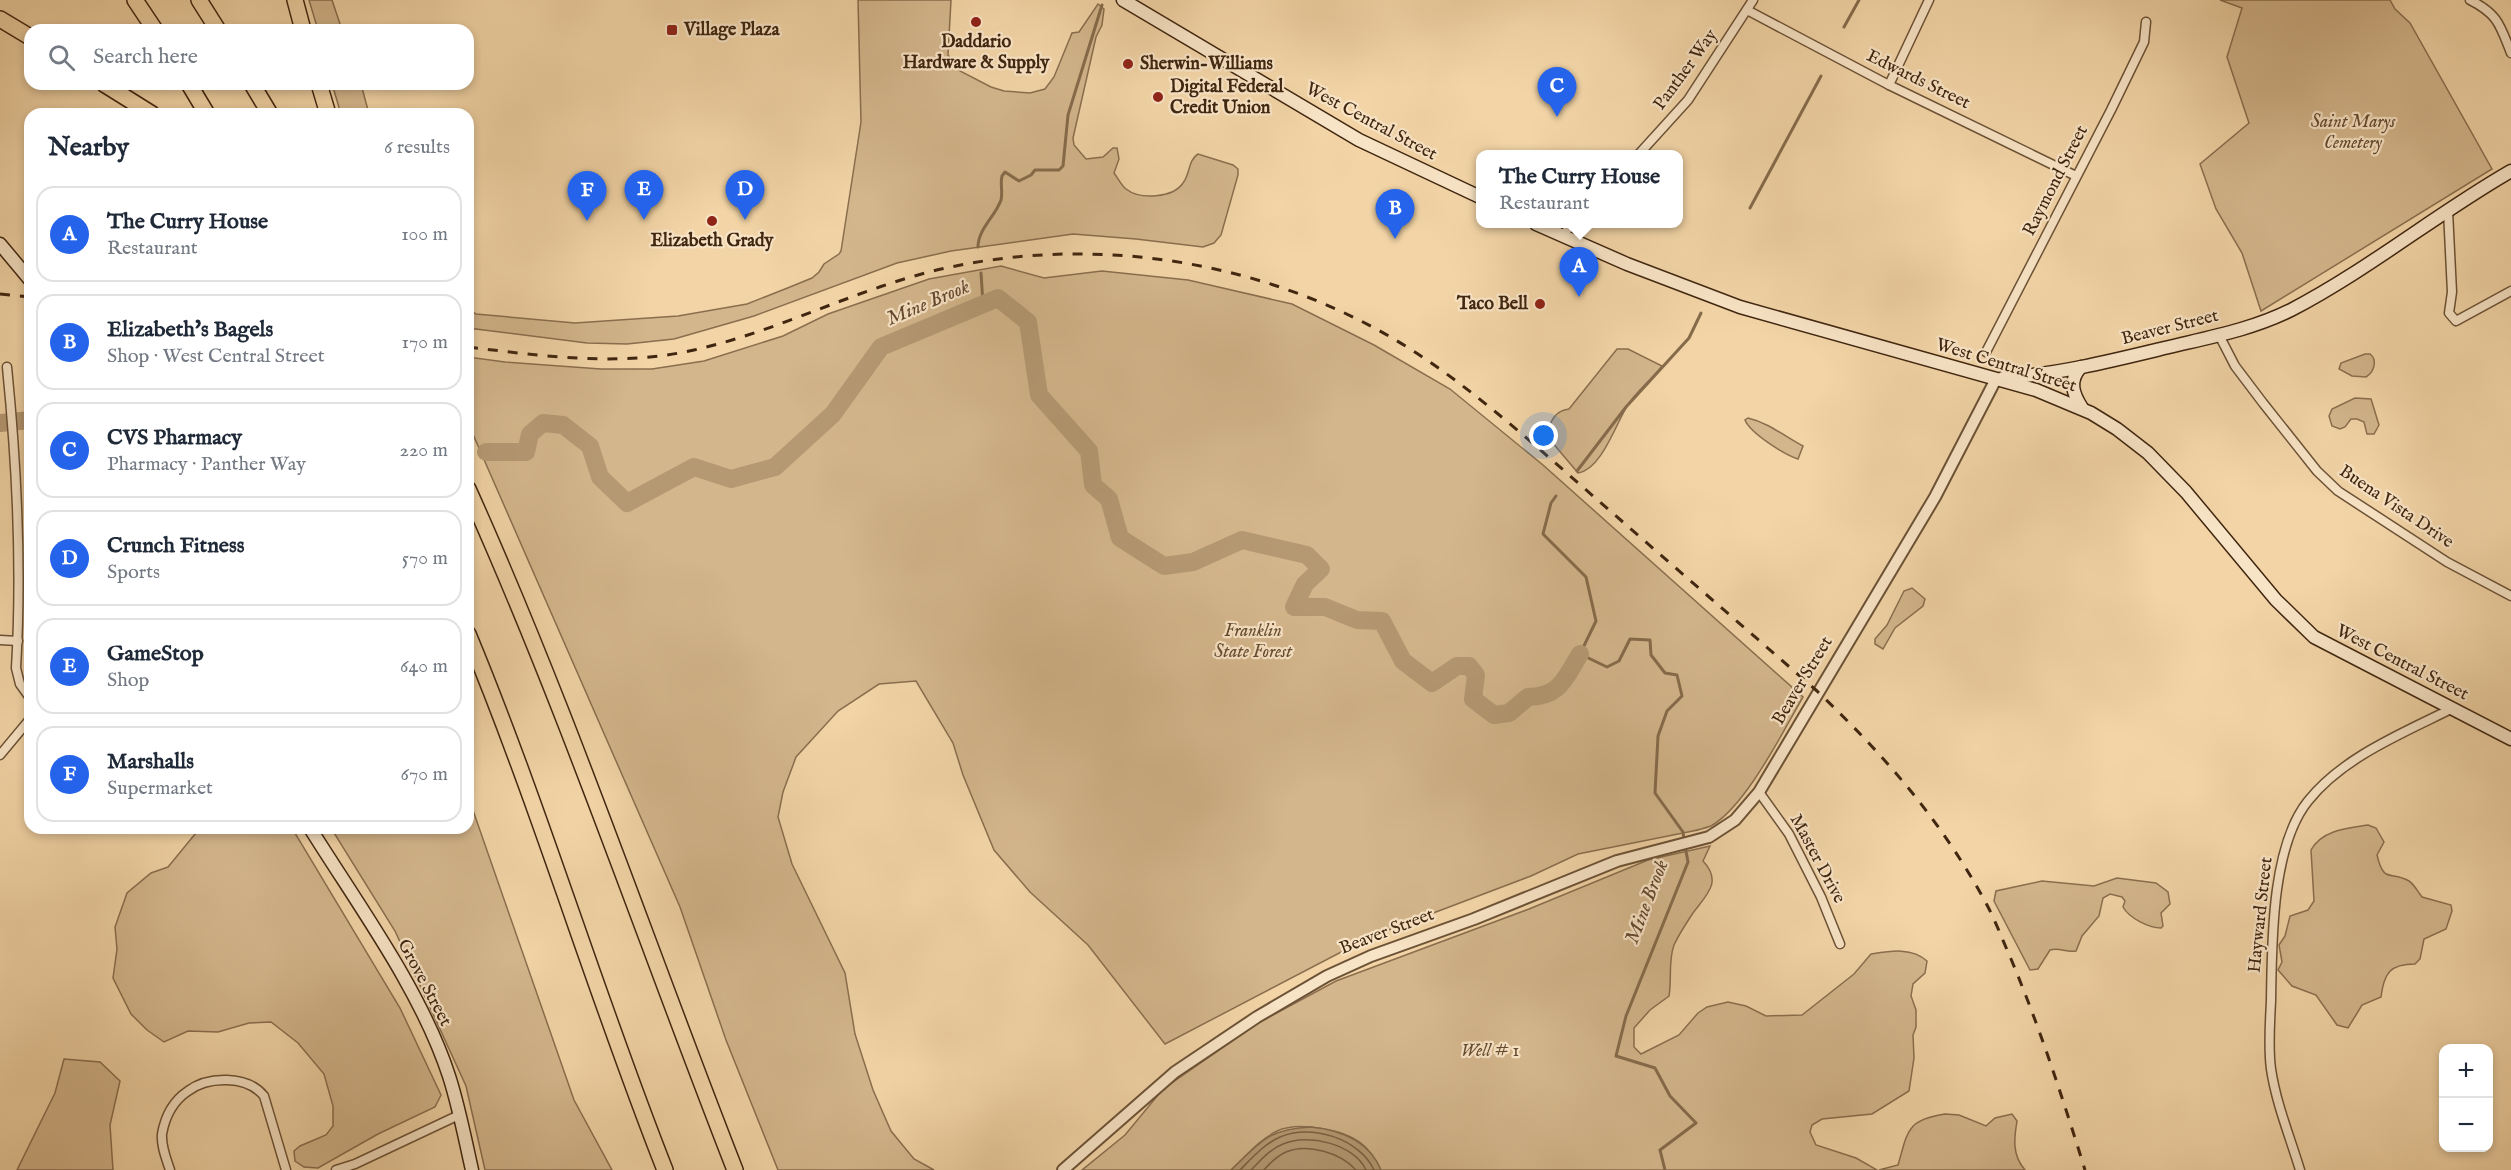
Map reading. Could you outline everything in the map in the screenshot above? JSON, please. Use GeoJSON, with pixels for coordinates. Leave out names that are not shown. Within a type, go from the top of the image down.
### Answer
{"type":"FeatureCollection","features":[{"type":"Feature","properties":{"kind":"highway"},"geometry":{"type":"LineString","coordinates":[[135,0],[151,24]]}},
{"type":"Feature","properties":{"kind":"highway"},"geometry":{"type":"LineString","coordinates":[[198,0],[214,24]]}},
{"type":"Feature","properties":{"kind":"highway"},"geometry":{"type":"LineString","coordinates":[[295,0],[301,24]]}},
{"type":"Feature","properties":{"kind":"highway"},"geometry":{"type":"LineString","coordinates":[[3,18],[24,33]]}},
{"type":"Feature","properties":{"kind":"highway"},"geometry":{"type":"LineString","coordinates":[[114,90],[142,108]]}},
{"type":"Feature","properties":{"kind":"highway"},"geometry":{"type":"LineString","coordinates":[[193,90],[203,108]]}},
{"type":"Feature","properties":{"kind":"highway"},"geometry":{"type":"LineString","coordinates":[[256,90],[266,108]]}},
{"type":"Feature","properties":{"kind":"highway"},"geometry":{"type":"LineString","coordinates":[[321,90],[326,108]]}},
{"type":"Feature","properties":{"kind":"highway"},"geometry":{"type":"LineString","coordinates":[[474,502],[504,568],[548,679],[735,1170]]}},
{"type":"Feature","properties":{"kind":"highway"},"geometry":{"type":"LineString","coordinates":[[474,650],[519,766],[623,1062],[666,1170]]}},
{"type":"Feature","properties":{"kind":"main road","name":"West Central Street"},"geometry":{"type":"LineString","coordinates":[[1123,0],[1359,140],[1476,195]]}},
{"type":"Feature","properties":{"kind":"main road","name":"Beaver Street"},"geometry":{"type":"LineString","coordinates":[[1996,379],[2081,367],[2260,324],[2292,309],[2511,171]]}},
{"type":"Feature","properties":{"kind":"main road","name":"West Central Street"},"geometry":{"type":"LineString","coordinates":[[1546,228],[1627,264],[1740,307],[1903,355],[2048,394],[2082,408],[2130,438],[2166,470],[2276,600],[2314,637],[2511,739]]}},
{"type":"Feature","properties":{"kind":"main road"},"geometry":{"type":"LineString","coordinates":[[0,244],[24,273]]}},
{"type":"Feature","properties":{"kind":"main road"},"geometry":{"type":"LineString","coordinates":[[2081,367],[2074,376],[2073,386],[2082,408]]}},
{"type":"Feature","properties":{"kind":"main road","name":"Grove Street"},"geometry":{"type":"LineString","coordinates":[[314,834],[400,970],[416,1001],[449,1077],[472,1170]]}},
{"type":"Feature","properties":{"kind":"street","name":"Panther Way"},"geometry":{"type":"LineString","coordinates":[[1643,150],[1688,100],[1753,0]]}},
{"type":"Feature","properties":{"kind":"street"},"geometry":{"type":"LineString","coordinates":[[1889,85],[1929,0]]}},
{"type":"Feature","properties":{"kind":"street"},"geometry":{"type":"LineString","coordinates":[[2470,0],[2488,9],[2508,34],[2511,53]]}},
{"type":"Feature","properties":{"kind":"street","name":"Edwards Street"},"geometry":{"type":"LineString","coordinates":[[1747,10],[1889,85],[2076,176]]}},
{"type":"Feature","properties":{"kind":"street","name":"Raymond Street"},"geometry":{"type":"LineString","coordinates":[[1986,352],[2144,42],[2146,22]]}},
{"type":"Feature","properties":{"kind":"street"},"geometry":{"type":"LineString","coordinates":[[2448,211],[2452,292],[2449,313],[2456,321],[2511,291]]}},
{"type":"Feature","properties":{"kind":"street"},"geometry":{"type":"LineString","coordinates":[[1563,235],[1569,228]]}},
{"type":"Feature","properties":{"kind":"street","name":"Buena Vista Drive"},"geometry":{"type":"LineString","coordinates":[[2219,335],[2235,366],[2263,403],[2317,471],[2338,490],[2447,562],[2511,596]]}},
{"type":"Feature","properties":{"kind":"street"},"geometry":{"type":"LineString","coordinates":[[6,368],[18,536],[16,668],[20,684],[24,690]]}},
{"type":"Feature","properties":{"kind":"street","name":"Beaver Street"},"geometry":{"type":"LineString","coordinates":[[1063,1170],[1175,1072],[1257,1017],[1327,976],[1386,950],[1474,919],[1617,861],[1709,837],[1730,825],[1759,792],[1935,497],[1996,379]]}},
{"type":"Feature","properties":{"kind":"street"},"geometry":{"type":"LineString","coordinates":[[0,640],[18,641]]}},
{"type":"Feature","properties":{"kind":"street","name":"Hayward Street"},"geometry":{"type":"LineString","coordinates":[[2300,1170],[2276,1094],[2271,1063],[2271,962],[2278,885],[2285,848],[2306,803],[2332,776],[2364,755],[2453,708]]}},
{"type":"Feature","properties":{"kind":"street"},"geometry":{"type":"LineString","coordinates":[[0,755],[24,726]]}},
{"type":"Feature","properties":{"kind":"street","name":"Master Drive"},"geometry":{"type":"LineString","coordinates":[[1759,792],[1789,834],[1821,897],[1840,944]]}},
{"type":"Feature","properties":{"kind":"street"},"geometry":{"type":"LineString","coordinates":[[170,1170],[163,1149],[162,1137],[172,1106],[189,1090],[224,1080],[250,1085],[264,1096],[286,1170]]}},
{"type":"Feature","properties":{"kind":"street"},"geometry":{"type":"LineString","coordinates":[[336,1170],[356,1164],[459,1115]]}},
{"type":"Feature","properties":{"kind":"green space"},"geometry":{"type":"Polygon","coordinates":[[[309,0],[332,0],[340,24],[316,24],[309,0]]]}},
{"type":"Feature","properties":{"kind":"green space"},"geometry":{"type":"Polygon","coordinates":[[[858,0],[951,0],[948,55],[960,71],[991,87],[1004,91],[1030,93],[1045,89],[1054,77],[1072,33],[1079,32],[1098,4],[1104,9],[1102,25],[1096,37],[1073,138],[1074,145],[1086,159],[1103,157],[1113,148],[1117,148],[1119,159],[1114,173],[1126,189],[1139,195],[1156,196],[1178,188],[1185,180],[1192,160],[1198,154],[1233,165],[1238,169],[1238,175],[1221,235],[1214,243],[1203,247],[1073,234],[951,251],[897,263],[754,316],[674,339],[627,344],[587,343],[474,329],[474,312],[575,323],[678,316],[747,304],[812,278],[824,264],[841,251],[861,122],[858,0]]]}},
{"type":"Feature","properties":{"kind":"green space","name":"Saint Marys Cemetery"},"geometry":{"type":"Polygon","coordinates":[[[2220,0],[2390,0],[2395,9],[2410,23],[2492,169],[2261,311],[2242,253],[2216,209],[2200,164],[2249,123],[2227,57],[2242,8],[2220,0]]]}},
{"type":"Feature","properties":{"kind":"green space"},"geometry":{"type":"Polygon","coordinates":[[[334,90],[363,90],[367,108],[339,108],[334,90]]]}},
{"type":"Feature","properties":{"kind":"green space","name":"Franklin State Forest"},"geometry":{"type":"Polygon","coordinates":[[[1001,266],[1044,278],[1102,271],[1188,280],[1292,304],[1374,345],[1450,389],[1543,465],[1803,697],[1750,786],[1724,816],[1711,826],[1578,854],[1531,876],[1370,937],[1165,1044],[1088,945],[1030,892],[994,850],[963,775],[953,743],[916,681],[879,684],[838,711],[796,757],[783,792],[778,817],[792,864],[845,973],[855,1034],[873,1090],[891,1131],[914,1159],[934,1170],[778,1170],[726,1040],[680,907],[474,437],[474,358],[601,369],[652,369],[704,361],[783,336],[828,314],[929,279],[1001,266]]]}},
{"type":"Feature","properties":{"kind":"green space"},"geometry":{"type":"Polygon","coordinates":[[[1617,349],[1628,349],[1662,366],[1627,406],[1607,445],[1594,464],[1578,473],[1546,435],[1554,418],[1560,412],[1569,409],[1617,349]]]}},
{"type":"Feature","properties":{"kind":"green space"},"geometry":{"type":"Polygon","coordinates":[[[2370,354],[2374,359],[2373,369],[2366,377],[2352,376],[2339,369],[2341,363],[2370,354]]]}},
{"type":"Feature","properties":{"kind":"green space"},"geometry":{"type":"Polygon","coordinates":[[[2355,398],[2371,399],[2379,425],[2374,434],[2367,434],[2364,422],[2357,419],[2351,419],[2345,427],[2340,429],[2332,426],[2329,416],[2332,409],[2355,398]]]}},
{"type":"Feature","properties":{"kind":"green space"},"geometry":{"type":"Polygon","coordinates":[[[1748,418],[1770,426],[1803,446],[1798,459],[1761,437],[1748,425],[1745,420],[1748,418]]]}},
{"type":"Feature","properties":{"kind":"green space"},"geometry":{"type":"Polygon","coordinates":[[[1912,588],[1925,599],[1923,606],[1895,628],[1883,649],[1875,644],[1875,639],[1887,625],[1904,591],[1912,588]]]}},
{"type":"Feature","properties":{"kind":"green space"},"geometry":{"type":"Polygon","coordinates":[[[474,813],[574,1100],[612,1170],[485,1170],[466,1086],[395,931],[335,834],[474,834],[474,813]]]}},
{"type":"Feature","properties":{"kind":"green space"},"geometry":{"type":"Polygon","coordinates":[[[2368,825],[2376,828],[2384,842],[2377,855],[2385,874],[2409,881],[2422,897],[2451,905],[2452,911],[2446,929],[2424,939],[2420,959],[2415,964],[2394,968],[2386,976],[2381,997],[2362,1005],[2348,1028],[2337,1025],[2316,995],[2292,986],[2278,970],[2282,962],[2279,945],[2285,936],[2290,916],[2308,910],[2314,901],[2311,850],[2316,843],[2336,831],[2368,825]]]}},
{"type":"Feature","properties":{"kind":"green space"},"geometry":{"type":"Polygon","coordinates":[[[195,834],[296,834],[400,1008],[441,1095],[435,1107],[378,1134],[318,1168],[304,1167],[295,1161],[294,1151],[326,1135],[333,1126],[333,1106],[324,1074],[298,1043],[271,1022],[249,1023],[218,1032],[188,1031],[164,1042],[147,1030],[131,1014],[113,978],[117,949],[115,927],[127,893],[151,873],[168,867],[195,834]]]}},
{"type":"Feature","properties":{"kind":"green space","name":"Well # 1"},"geometry":{"type":"Polygon","coordinates":[[[1710,846],[1703,861],[1712,875],[1710,888],[1674,945],[1671,957],[1669,996],[1650,1010],[1634,1028],[1634,1047],[1641,1054],[1679,1035],[1698,1013],[1707,1007],[1728,1002],[1746,1006],[1766,1016],[1802,1015],[1854,974],[1871,954],[1900,951],[1921,957],[1927,961],[1925,973],[1913,984],[1911,996],[1916,1010],[1916,1027],[1913,1035],[1914,1058],[1909,1091],[1872,1114],[1822,1119],[1812,1125],[1810,1132],[1816,1145],[1856,1158],[1877,1170],[1381,1170],[1368,1150],[1354,1139],[1321,1128],[1297,1127],[1286,1128],[1270,1135],[1231,1170],[1082,1170],[1125,1135],[1163,1089],[1260,1022],[1336,981],[1529,909],[1648,860],[1710,846]]]}},
{"type":"Feature","properties":{"kind":"green space"},"geometry":{"type":"Polygon","coordinates":[[[2117,878],[2156,883],[2168,892],[2170,904],[2161,913],[2163,926],[2161,928],[2140,922],[2123,907],[2125,901],[2122,897],[2110,894],[2103,898],[2099,916],[2082,936],[2076,951],[2050,950],[2038,969],[2030,970],[1994,901],[1996,891],[2042,881],[2094,886],[2117,878]]]}},
{"type":"Feature","properties":{"kind":"green space"},"geometry":{"type":"Polygon","coordinates":[[[64,1059],[100,1062],[120,1081],[110,1125],[113,1170],[17,1170],[55,1093],[64,1059]]]}},
{"type":"Feature","properties":{"kind":"green space"},"geometry":{"type":"Polygon","coordinates":[[[1945,1114],[1959,1115],[1986,1126],[1995,1118],[2012,1114],[2017,1121],[2016,1153],[2025,1170],[1879,1170],[1898,1165],[1907,1136],[1916,1124],[1945,1114]]]}},
{"type":"Feature","properties":{"kind":"water"},"geometry":{"type":"Polygon","coordinates":[[[1311,1127],[1333,1131],[1353,1139],[1369,1151],[1381,1170],[1231,1170],[1258,1145],[1274,1134],[1296,1128],[1311,1127]]]}},
{"type":"Feature","properties":{"kind":"waterway"},"geometry":{"type":"LineString","coordinates":[[1844,27],[1859,0]]}},
{"type":"Feature","properties":{"kind":"waterway"},"geometry":{"type":"LineString","coordinates":[[978,247],[981,234],[1001,200],[1001,179],[1005,172],[1019,181],[1031,175],[1035,170],[1059,170],[1063,166],[1068,115],[1102,5]]}},
{"type":"Feature","properties":{"kind":"waterway"},"geometry":{"type":"LineString","coordinates":[[1750,208],[1821,76]]}},
{"type":"Feature","properties":{"kind":"waterway"},"geometry":{"type":"LineString","coordinates":[[981,273],[983,304]]}},
{"type":"Feature","properties":{"kind":"waterway","name":"Mine Brook"},"geometry":{"type":"LineString","coordinates":[[486,452],[526,452],[530,434],[543,423],[563,425],[590,446],[600,477],[627,503],[694,467],[731,479],[775,467],[833,414],[881,347],[998,298],[1028,322],[1039,395],[1089,451],[1093,485],[1109,499],[1120,538],[1164,566],[1193,562],[1242,540],[1307,555],[1321,569],[1305,584],[1294,607],[1325,607],[1357,620],[1382,621],[1403,661],[1432,683],[1457,666],[1469,666],[1476,675],[1473,699],[1494,715],[1509,713],[1528,697],[1548,694],[1555,690],[1580,654]]}},
{"type":"Feature","properties":{"kind":"waterway"},"geometry":{"type":"LineString","coordinates":[[1577,471],[1626,407],[1689,338],[1701,313]]}},
{"type":"Feature","properties":{"kind":"waterway","name":"Mine Brook"},"geometry":{"type":"LineString","coordinates":[[0,423],[24,421]]}},
{"type":"Feature","properties":{"kind":"waterway","name":"Mine Brook"},"geometry":{"type":"LineString","coordinates":[[1556,496],[1551,503],[1543,534],[1586,577],[1596,621],[1580,654],[1607,667],[1619,661],[1630,639],[1650,640],[1651,655],[1665,673],[1677,675],[1682,696],[1667,711],[1658,736],[1655,793],[1683,832],[1684,840]]}},
{"type":"Feature","properties":{"kind":"waterway","name":"Mine Brook"},"geometry":{"type":"LineString","coordinates":[[1665,1170],[1660,1150],[1696,1123],[1670,1096],[1655,1068],[1616,1056],[1626,1016],[1688,862],[1685,846]]}},
{"type":"Feature","properties":{"kind":"railway"},"geometry":{"type":"LineString","coordinates":[[474,348],[581,358],[638,358],[666,355],[726,342],[914,276],[1007,258],[1068,254],[1130,256],[1191,264],[1251,278],[1309,298],[1365,323],[1418,354],[1466,388],[1511,425],[1817,691],[1889,765],[1951,845],[1990,911],[2022,985],[2060,1090],[2085,1170]]}},
{"type":"Feature","properties":{"kind":"railway"},"geometry":{"type":"LineString","coordinates":[[0,294],[24,296]]}},
{"type":"Feature","properties":{"kind":"place","name":"Daddario Hardware & Supply"},"geometry":{"type":"Point","coordinates":[976,22]}},
{"type":"Feature","properties":{"kind":"place","name":"Village Plaza"},"geometry":{"type":"Point","coordinates":[672,30]}},
{"type":"Feature","properties":{"kind":"place","name":"Sherwin-Williams"},"geometry":{"type":"Point","coordinates":[1128,64]}},
{"type":"Feature","properties":{"kind":"place","name":"Digital Federal Credit Union"},"geometry":{"type":"Point","coordinates":[1158,97]}},
{"type":"Feature","properties":{"kind":"place","name":"CVS Pharmacy"},"geometry":{"type":"Point","coordinates":[1557,117]}},
{"type":"Feature","properties":{"kind":"place","name":"GameStop"},"geometry":{"type":"Point","coordinates":[644,220]}},
{"type":"Feature","properties":{"kind":"place","name":"Crunch Fitness"},"geometry":{"type":"Point","coordinates":[745,220]}},
{"type":"Feature","properties":{"kind":"place","name":"Marshalls"},"geometry":{"type":"Point","coordinates":[587,221]}},
{"type":"Feature","properties":{"kind":"place","name":"Elizabeth Grady"},"geometry":{"type":"Point","coordinates":[712,221]}},
{"type":"Feature","properties":{"kind":"place","name":"Elizabeth's Bagels"},"geometry":{"type":"Point","coordinates":[1395,239]}},
{"type":"Feature","properties":{"kind":"place","name":"The Curry House"},"geometry":{"type":"Point","coordinates":[1579,297]}},
{"type":"Feature","properties":{"kind":"place","name":"Taco Bell"},"geometry":{"type":"Point","coordinates":[1540,304]}}]}
